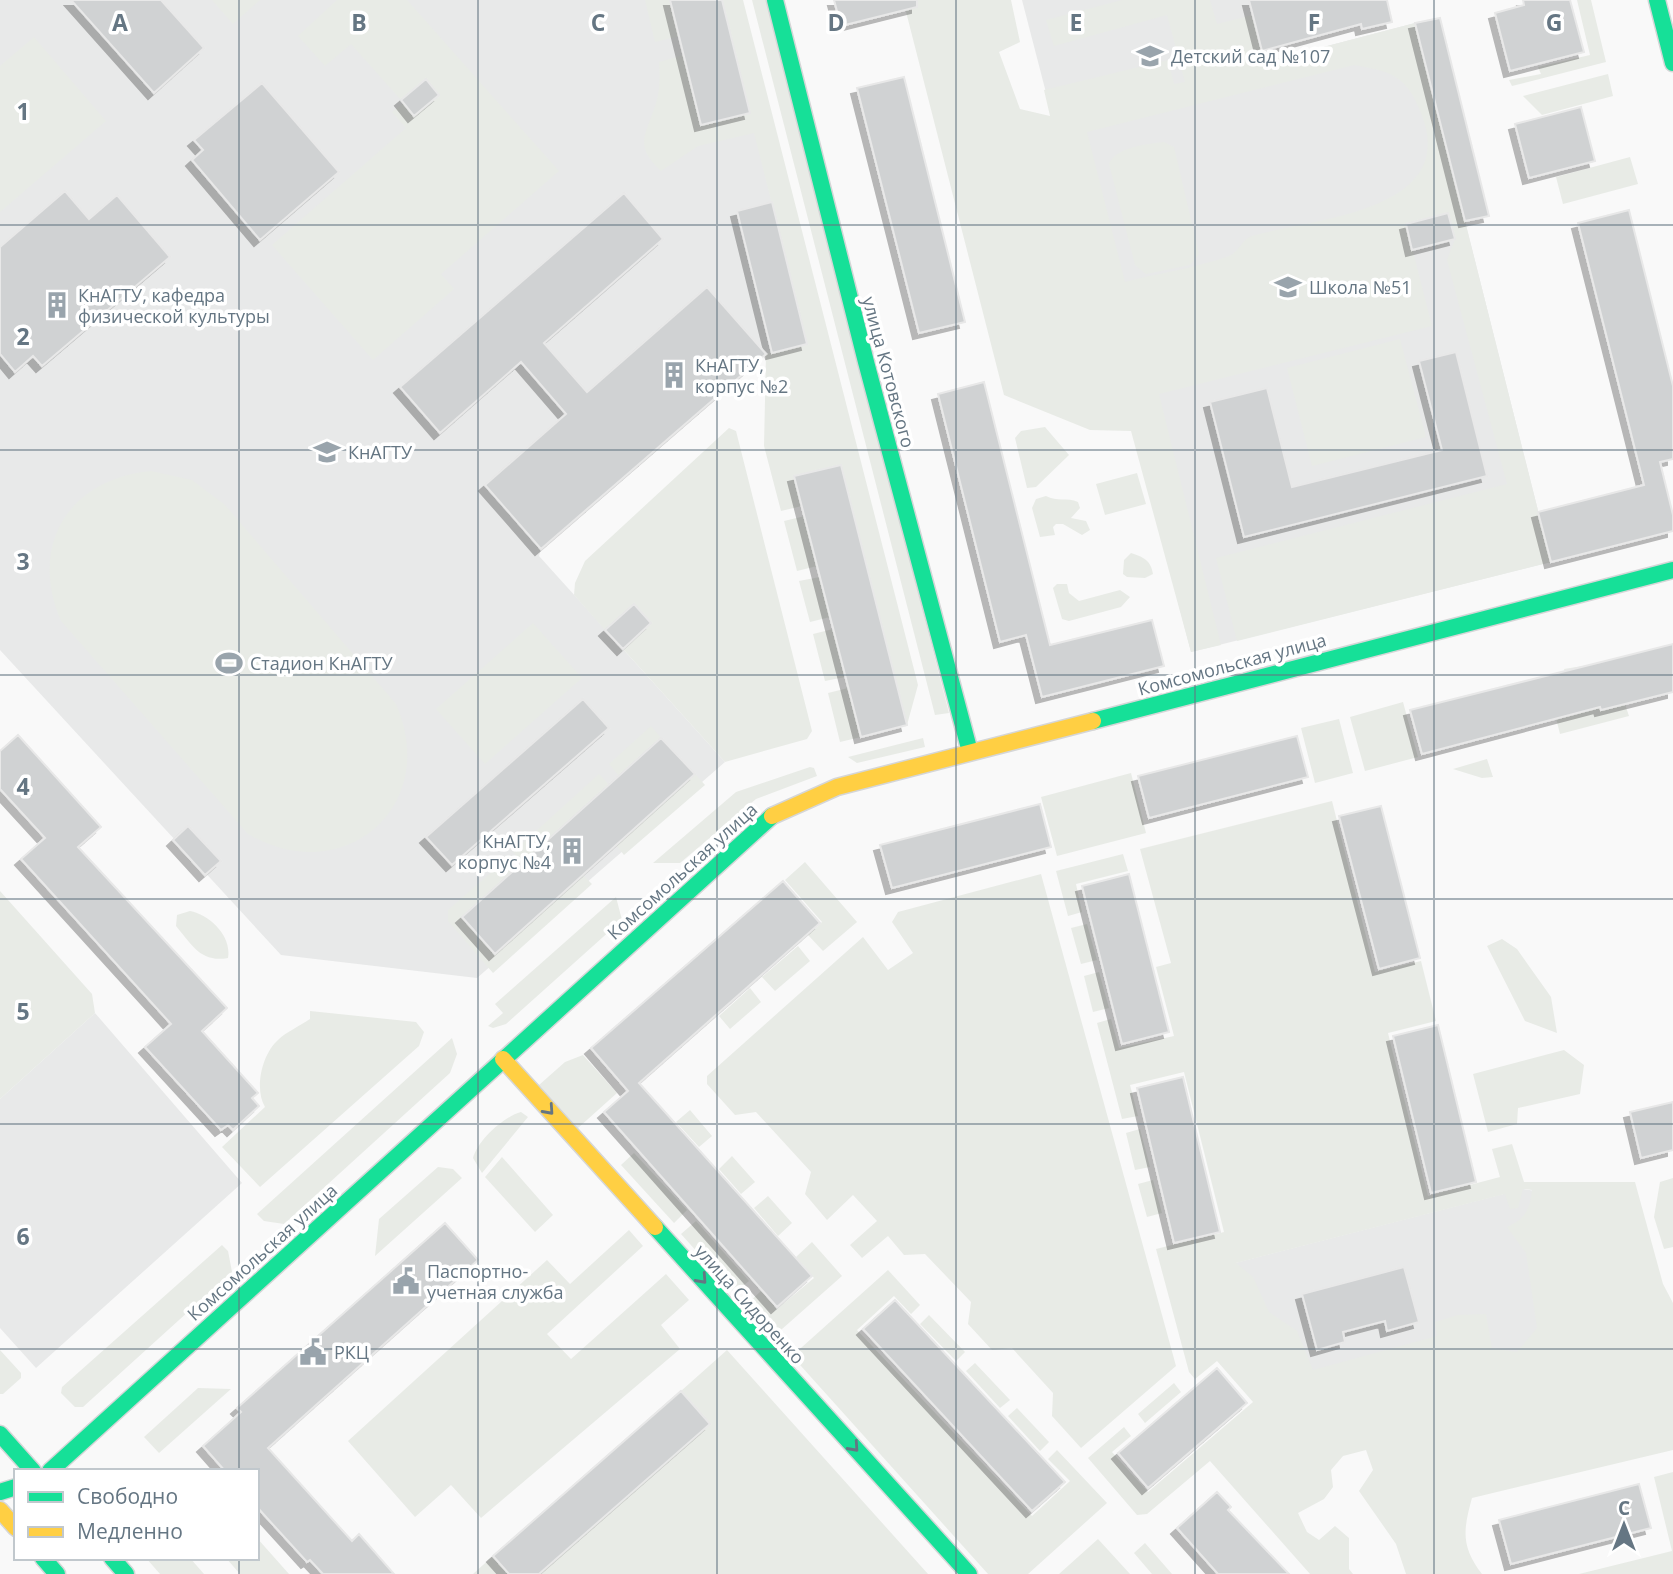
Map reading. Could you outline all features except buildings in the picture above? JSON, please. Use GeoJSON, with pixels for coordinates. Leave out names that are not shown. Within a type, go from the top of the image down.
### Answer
{"type":"FeatureCollection","features":[{"type":"Feature","properties":{"kind":"street","name":"улица Котовского"},"geometry":{"type":"LineString","coordinates":[[775,0],[866,362],[970,752]]}},
{"type":"Feature","properties":{"kind":"street"},"geometry":{"type":"LineString","coordinates":[[1657,0],[1673,63]]}},
{"type":"Feature","properties":{"kind":"street","name":"Комсомольская улица"},"geometry":{"type":"LineString","coordinates":[[52,1469],[776,812],[837,787],[1673,570]]}},
{"type":"Feature","properties":{"kind":"street","name":"улица Сидоренко"},"geometry":{"type":"LineString","coordinates":[[503,1059],[969,1574]]}},
{"type":"Feature","properties":{"kind":"street"},"geometry":{"type":"LineString","coordinates":[[0,1434],[31,1469]]}},
{"type":"Feature","properties":{"kind":"street"},"geometry":{"type":"LineString","coordinates":[[0,1510],[13,1532]]}},
{"type":"Feature","properties":{"kind":"street"},"geometry":{"type":"LineString","coordinates":[[45,1560],[57,1574]]}},
{"type":"Feature","properties":{"kind":"street"},"geometry":{"type":"LineString","coordinates":[[114,1560],[126,1574]]}},
{"type":"Feature","properties":{"kind":"shaded area","name":"КнАГТУ"},"geometry":{"type":"Polygon","coordinates":[[[0,0],[722,0],[807,344],[766,354],[541,549],[539,556],[725,762],[477,978],[281,955],[0,650],[0,0]]]}},
{"type":"Feature","properties":{"kind":"shaded area"},"geometry":{"type":"Polygon","coordinates":[[[212,0],[260,0],[233,24],[212,0]]]}},
{"type":"Feature","properties":{"kind":"shaded area"},"geometry":{"type":"Polygon","coordinates":[[[337,0],[407,0],[559,171],[441,274],[454,289],[373,360],[272,245],[406,128],[392,112],[404,103],[415,115],[439,96],[426,80],[401,100],[351,44],[325,66],[298,36],[337,0]]]}},
{"type":"Feature","properties":{"kind":"shaded area"},"geometry":{"type":"Polygon","coordinates":[[[645,0],[670,0],[679,36],[655,42],[645,0]]]}},
{"type":"Feature","properties":{"kind":"shaded area"},"geometry":{"type":"Polygon","coordinates":[[[722,0],[743,0],[918,685],[907,725],[841,465],[795,476],[802,506],[781,511],[764,446],[766,354],[807,343],[754,133],[698,146],[661,171],[647,154],[645,147],[645,133],[658,96],[659,62],[684,55],[701,125],[749,113],[722,0]]]}},
{"type":"Feature","properties":{"kind":"shaded area"},"geometry":{"type":"Polygon","coordinates":[[[752,0],[766,0],[949,713],[935,715],[752,0]]]}},
{"type":"Feature","properties":{"kind":"shaded area"},"geometry":{"type":"Polygon","coordinates":[[[903,0],[1011,0],[1020,42],[999,52],[1020,109],[1050,116],[1044,90],[1168,60],[1174,84],[1185,82],[1167,15],[1054,46],[1046,20],[1122,0],[1210,0],[1217,24],[1253,15],[1266,62],[1415,23],[1551,562],[1237,641],[1216,558],[1507,484],[1447,260],[1455,239],[1447,213],[1406,224],[1432,326],[1159,394],[1221,645],[1191,652],[1131,431],[1090,430],[1004,395],[903,0]],[[1354,65],[1087,132],[1125,282],[1229,256],[1252,236],[1343,215],[1374,205],[1401,191],[1420,171],[1428,146],[1421,113],[1410,90],[1396,77],[1354,65]]]}},
{"type":"Feature","properties":{"kind":"shaded area","name":"Школа №51"},"geometry":{"type":"Polygon","coordinates":[[[1022,0],[1249,0],[1266,62],[1415,23],[1551,562],[1191,652],[1022,0]]]}},
{"type":"Feature","properties":{"kind":"shaded area"},"geometry":{"type":"Polygon","coordinates":[[[1577,0],[1591,0],[1606,62],[1512,86],[1509,80],[1541,74],[1538,67],[1590,55],[1577,0]]]}},
{"type":"Feature","properties":{"kind":"shaded area"},"geometry":{"type":"Polygon","coordinates":[[[34,37],[106,121],[0,212],[0,66],[34,37]]]}},
{"type":"Feature","properties":{"kind":"shaded area"},"geometry":{"type":"Polygon","coordinates":[[[1608,74],[1613,96],[1542,115],[1523,96],[1608,74]]]}},
{"type":"Feature","properties":{"kind":"shaded area"},"geometry":{"type":"Polygon","coordinates":[[[1164,142],[1174,147],[1199,254],[1190,265],[1146,274],[1135,265],[1109,164],[1125,150],[1164,142]]]}},
{"type":"Feature","properties":{"kind":"shaded area"},"geometry":{"type":"Polygon","coordinates":[[[1630,157],[1638,184],[1563,204],[1556,177],[1630,157]]]}},
{"type":"Feature","properties":{"kind":"shaded area"},"geometry":{"type":"Polygon","coordinates":[[[1400,339],[1426,437],[1312,466],[1287,368],[1400,339]]]}},
{"type":"Feature","properties":{"kind":"shaded area"},"geometry":{"type":"Polygon","coordinates":[[[1045,427],[1069,455],[1036,487],[1027,488],[1015,438],[1021,431],[1045,427]]]}},
{"type":"Feature","properties":{"kind":"shaded area"},"geometry":{"type":"Polygon","coordinates":[[[729,428],[736,431],[812,731],[807,739],[725,762],[623,649],[651,623],[634,604],[605,630],[574,595],[575,583],[585,561],[729,428]]]}},
{"type":"Feature","properties":{"kind":"shaded area","name":"Стадион КнАГТУ"},"geometry":{"type":"Polygon","coordinates":[[[151,471],[192,480],[225,505],[396,704],[406,741],[405,776],[394,805],[374,829],[348,845],[318,852],[283,849],[248,834],[61,621],[52,593],[50,567],[53,542],[63,520],[78,502],[98,487],[122,477],[151,471]]]}},
{"type":"Feature","properties":{"kind":"shaded area"},"geometry":{"type":"Polygon","coordinates":[[[1137,473],[1146,504],[1105,515],[1096,484],[1137,473]]]}},
{"type":"Feature","properties":{"kind":"shaded area"},"geometry":{"type":"Polygon","coordinates":[[[1046,496],[1078,502],[1080,508],[1071,518],[1086,521],[1090,530],[1082,535],[1063,524],[1056,524],[1053,527],[1055,535],[1040,537],[1032,508],[1036,499],[1046,496]]]}},
{"type":"Feature","properties":{"kind":"shaded area"},"geometry":{"type":"Polygon","coordinates":[[[805,516],[817,566],[797,571],[784,521],[805,516]]]}},
{"type":"Feature","properties":{"kind":"shaded area"},"geometry":{"type":"Polygon","coordinates":[[[1131,553],[1146,560],[1153,574],[1145,578],[1127,577],[1123,574],[1124,560],[1131,553]]]}},
{"type":"Feature","properties":{"kind":"shaded area"},"geometry":{"type":"Polygon","coordinates":[[[820,577],[830,617],[810,622],[799,581],[820,577]]]}},
{"type":"Feature","properties":{"kind":"shaded area"},"geometry":{"type":"Polygon","coordinates":[[[1057,584],[1067,584],[1069,593],[1079,601],[1120,590],[1130,597],[1121,607],[1069,621],[1062,619],[1053,588],[1057,584]]]}},
{"type":"Feature","properties":{"kind":"shaded area"},"geometry":{"type":"Polygon","coordinates":[[[533,623],[582,678],[485,764],[436,709],[533,623]]]}},
{"type":"Feature","properties":{"kind":"shaded area"},"geometry":{"type":"Polygon","coordinates":[[[833,629],[845,677],[825,681],[813,634],[833,629]]]}},
{"type":"Feature","properties":{"kind":"shaded area"},"geometry":{"type":"Polygon","coordinates":[[[1589,665],[1601,710],[1625,704],[1629,716],[1560,734],[1556,718],[1575,712],[1564,669],[1589,665]]]}},
{"type":"Feature","properties":{"kind":"shaded area"},"geometry":{"type":"Polygon","coordinates":[[[848,688],[861,737],[840,742],[828,693],[848,688]]]}},
{"type":"Feature","properties":{"kind":"shaded area"},"geometry":{"type":"Polygon","coordinates":[[[1403,702],[1418,757],[1365,771],[1350,717],[1403,702]]]}},
{"type":"Feature","properties":{"kind":"shaded area"},"geometry":{"type":"Polygon","coordinates":[[[1339,719],[1353,773],[1315,783],[1301,728],[1339,719]]]}},
{"type":"Feature","properties":{"kind":"shaded area"},"geometry":{"type":"Polygon","coordinates":[[[651,726],[661,738],[619,776],[609,764],[651,726]]]}},
{"type":"Feature","properties":{"kind":"shaded area"},"geometry":{"type":"Polygon","coordinates":[[[923,738],[925,747],[857,763],[848,757],[923,738]]]}},
{"type":"Feature","properties":{"kind":"shaded area"},"geometry":{"type":"Polygon","coordinates":[[[1487,759],[1493,777],[1482,778],[1453,769],[1487,759]]]}},
{"type":"Feature","properties":{"kind":"shaded area"},"geometry":{"type":"Polygon","coordinates":[[[810,767],[814,768],[817,776],[756,799],[680,863],[653,863],[736,792],[810,767]]]}},
{"type":"Feature","properties":{"kind":"shaded area"},"geometry":{"type":"Polygon","coordinates":[[[1131,773],[1146,833],[1057,856],[1041,797],[1131,773]]]}},
{"type":"Feature","properties":{"kind":"shaded area"},"geometry":{"type":"Polygon","coordinates":[[[599,774],[609,785],[523,863],[513,852],[599,774]]]}},
{"type":"Feature","properties":{"kind":"shaded area"},"geometry":{"type":"Polygon","coordinates":[[[695,774],[705,785],[624,855],[616,845],[695,774]]]}},
{"type":"Feature","properties":{"kind":"shaded area"},"geometry":{"type":"Polygon","coordinates":[[[1332,801],[1375,972],[1421,961],[1436,1021],[1388,1033],[1428,1196],[1500,1177],[1492,1149],[1512,1144],[1524,1182],[1635,1182],[1663,1284],[1673,1303],[1673,1450],[1472,1498],[1466,1529],[1467,1547],[1482,1574],[1406,1574],[1396,1544],[1359,1491],[1373,1470],[1366,1450],[1343,1456],[1331,1470],[1333,1487],[1324,1499],[1298,1513],[1307,1532],[1319,1540],[1335,1526],[1349,1538],[1349,1569],[1353,1574],[1310,1574],[1210,1461],[1147,1514],[1137,1515],[1088,1458],[1124,1427],[1131,1436],[1112,1452],[1148,1492],[1253,1402],[1217,1361],[1195,1379],[1189,1372],[1156,1249],[1224,1232],[1184,1072],[1130,1085],[1138,1116],[1122,1119],[1097,1023],[1111,1019],[1119,1048],[1174,1036],[1156,967],[1171,963],[1140,849],[1332,801]],[[1523,1189],[1518,1208],[1510,1209],[1505,1194],[1236,1263],[1253,1277],[1269,1312],[1297,1331],[1313,1370],[1437,1336],[1435,1322],[1458,1315],[1486,1314],[1492,1348],[1517,1352],[1537,1328],[1526,1253],[1507,1227],[1526,1213],[1532,1190],[1523,1189]]]}},
{"type":"Feature","properties":{"kind":"shaded area"},"geometry":{"type":"Polygon","coordinates":[[[1123,854],[1128,871],[1076,884],[1082,912],[1068,916],[1056,871],[1123,854]]]}},
{"type":"Feature","properties":{"kind":"shaded area"},"geometry":{"type":"Polygon","coordinates":[[[805,862],[857,922],[823,951],[808,935],[822,922],[785,880],[805,862]]]}},
{"type":"Feature","properties":{"kind":"shaded area"},"geometry":{"type":"Polygon","coordinates":[[[502,863],[511,873],[583,875],[592,884],[493,973],[448,921],[448,910],[502,863]]]}},
{"type":"Feature","properties":{"kind":"shaded area"},"geometry":{"type":"Polygon","coordinates":[[[1041,874],[1176,1366],[1081,1448],[1052,1416],[1053,1393],[1012,1348],[992,1350],[968,1324],[971,1302],[925,1254],[904,1255],[888,1236],[862,1258],[850,1245],[877,1221],[853,1195],[827,1220],[805,1194],[811,1172],[756,1112],[735,1115],[707,1084],[707,1076],[863,937],[888,970],[913,953],[892,922],[898,912],[1041,874]]]}},
{"type":"Feature","properties":{"kind":"shaded area"},"geometry":{"type":"Polygon","coordinates":[[[0,891],[92,994],[95,1013],[0,1099],[0,891]]]}},
{"type":"Feature","properties":{"kind":"shaded area"},"geometry":{"type":"Polygon","coordinates":[[[616,897],[622,920],[506,1024],[493,1028],[488,1026],[503,1013],[495,1004],[616,897]]]}},
{"type":"Feature","properties":{"kind":"shaded area"},"geometry":{"type":"Polygon","coordinates":[[[190,911],[205,917],[218,928],[227,942],[228,958],[211,958],[204,955],[187,940],[176,926],[177,915],[190,911]]]}},
{"type":"Feature","properties":{"kind":"shaded area"},"geometry":{"type":"Polygon","coordinates":[[[1087,924],[1097,960],[1081,964],[1071,928],[1087,924]]]}},
{"type":"Feature","properties":{"kind":"shaded area"},"geometry":{"type":"Polygon","coordinates":[[[1502,939],[1517,949],[1551,997],[1557,1033],[1525,1021],[1487,946],[1502,939]]]}},
{"type":"Feature","properties":{"kind":"shaded area"},"geometry":{"type":"Polygon","coordinates":[[[798,946],[810,961],[775,991],[762,977],[798,946]]]}},
{"type":"Feature","properties":{"kind":"shaded area"},"geometry":{"type":"Polygon","coordinates":[[[1099,972],[1109,1008],[1093,1012],[1084,976],[1099,972]]]}},
{"type":"Feature","properties":{"kind":"shaded area"},"geometry":{"type":"Polygon","coordinates":[[[750,988],[761,1002],[730,1029],[719,1016],[750,988]]]}},
{"type":"Feature","properties":{"kind":"shaded area"},"geometry":{"type":"Polygon","coordinates":[[[310,1011],[416,1022],[424,1032],[419,1046],[260,1187],[222,1147],[265,1107],[260,1082],[268,1054],[281,1037],[310,1019],[310,1011]]]}},
{"type":"Feature","properties":{"kind":"shaded area"},"geometry":{"type":"Polygon","coordinates":[[[95,1013],[242,1183],[36,1368],[0,1328],[0,1099],[95,1013]]]}},
{"type":"Feature","properties":{"kind":"shaded area"},"geometry":{"type":"Polygon","coordinates":[[[452,1038],[457,1054],[450,1073],[284,1224],[264,1221],[257,1214],[452,1038]]]}},
{"type":"Feature","properties":{"kind":"shaded area"},"geometry":{"type":"Polygon","coordinates":[[[1564,1050],[1584,1065],[1580,1094],[1518,1108],[1517,1124],[1488,1132],[1473,1074],[1564,1050]]]}},
{"type":"Feature","properties":{"kind":"shaded area"},"geometry":{"type":"Polygon","coordinates":[[[583,1055],[617,1093],[578,1128],[539,1085],[565,1062],[583,1055]]]}},
{"type":"Feature","properties":{"kind":"shaded area"},"geometry":{"type":"Polygon","coordinates":[[[690,1110],[712,1136],[699,1147],[676,1122],[690,1110]]]}},
{"type":"Feature","properties":{"kind":"shaded area"},"geometry":{"type":"Polygon","coordinates":[[[521,1112],[528,1117],[482,1173],[473,1158],[480,1144],[499,1124],[521,1112]]]}},
{"type":"Feature","properties":{"kind":"shaded area"},"geometry":{"type":"Polygon","coordinates":[[[1140,1129],[1150,1167],[1135,1170],[1126,1133],[1140,1129]]]}},
{"type":"Feature","properties":{"kind":"shaded area"},"geometry":{"type":"Polygon","coordinates":[[[634,1153],[687,1210],[674,1223],[621,1165],[634,1153]]]}},
{"type":"Feature","properties":{"kind":"shaded area"},"geometry":{"type":"Polygon","coordinates":[[[732,1156],[755,1182],[741,1194],[719,1169],[732,1156]]]}},
{"type":"Feature","properties":{"kind":"shaded area"},"geometry":{"type":"Polygon","coordinates":[[[502,1157],[553,1215],[535,1232],[485,1177],[502,1157]]]}},
{"type":"Feature","properties":{"kind":"shaded area"},"geometry":{"type":"Polygon","coordinates":[[[438,1167],[453,1169],[462,1178],[375,1256],[379,1219],[438,1167]]]}},
{"type":"Feature","properties":{"kind":"shaded area"},"geometry":{"type":"Polygon","coordinates":[[[1673,1178],[1673,1247],[1664,1249],[1654,1217],[1660,1182],[1673,1178]]]}},
{"type":"Feature","properties":{"kind":"shaded area"},"geometry":{"type":"Polygon","coordinates":[[[1153,1180],[1162,1213],[1147,1217],[1138,1184],[1153,1180]]]}},
{"type":"Feature","properties":{"kind":"shaded area"},"geometry":{"type":"Polygon","coordinates":[[[1523,1189],[1603,1200],[1645,1357],[1326,1455],[1235,1263],[1523,1189]]]}},
{"type":"Feature","properties":{"kind":"shaded area"},"geometry":{"type":"Polygon","coordinates":[[[768,1196],[792,1223],[778,1236],[754,1208],[768,1196]]]}},
{"type":"Feature","properties":{"kind":"shaded area"},"geometry":{"type":"Polygon","coordinates":[[[696,1221],[749,1281],[734,1293],[681,1234],[696,1221]]]}},
{"type":"Feature","properties":{"kind":"shaded area"},"geometry":{"type":"Polygon","coordinates":[[[629,1230],[643,1246],[547,1334],[571,1359],[666,1274],[689,1300],[661,1325],[680,1349],[481,1518],[451,1485],[415,1517],[348,1441],[547,1260],[570,1284],[629,1230]]]}},
{"type":"Feature","properties":{"kind":"shaded area"},"geometry":{"type":"Polygon","coordinates":[[[812,1242],[842,1276],[773,1337],[745,1306],[761,1291],[777,1309],[814,1278],[796,1257],[812,1242]]]}},
{"type":"Feature","properties":{"kind":"shaded area"},"geometry":{"type":"Polygon","coordinates":[[[222,1245],[228,1251],[232,1272],[83,1407],[75,1407],[61,1393],[62,1387],[222,1245]]]}},
{"type":"Feature","properties":{"kind":"shaded area"},"geometry":{"type":"Polygon","coordinates":[[[888,1270],[920,1305],[911,1314],[894,1296],[857,1330],[1032,1516],[1070,1481],[1048,1459],[1057,1450],[1107,1503],[1028,1574],[988,1574],[792,1356],[888,1270]]]}},
{"type":"Feature","properties":{"kind":"shaded area"},"geometry":{"type":"Polygon","coordinates":[[[929,1315],[965,1352],[956,1361],[920,1324],[929,1315]]]}},
{"type":"Feature","properties":{"kind":"shaded area"},"geometry":{"type":"Polygon","coordinates":[[[0,1350],[21,1373],[21,1378],[3,1394],[0,1394],[0,1350]]]}},
{"type":"Feature","properties":{"kind":"shaded area"},"geometry":{"type":"Polygon","coordinates":[[[727,1350],[928,1574],[539,1574],[710,1424],[681,1391],[727,1350]]]}},
{"type":"Feature","properties":{"kind":"shaded area"},"geometry":{"type":"Polygon","coordinates":[[[975,1363],[1010,1400],[1000,1408],[966,1371],[975,1363]]]}},
{"type":"Feature","properties":{"kind":"shaded area"},"geometry":{"type":"Polygon","coordinates":[[[1174,1383],[1181,1392],[1145,1423],[1138,1414],[1174,1383]]]}},
{"type":"Feature","properties":{"kind":"shaded area"},"geometry":{"type":"Polygon","coordinates":[[[198,1388],[231,1389],[159,1453],[144,1437],[198,1388]]]}},
{"type":"Feature","properties":{"kind":"shaded area"},"geometry":{"type":"Polygon","coordinates":[[[1017,1408],[1049,1442],[1040,1451],[1008,1416],[1017,1408]]]}},
{"type":"Feature","properties":{"kind":"shaded area"},"geometry":{"type":"Polygon","coordinates":[[[1673,1472],[1673,1574],[1579,1574],[1672,1551],[1654,1477],[1673,1472]]]}},
{"type":"Feature","properties":{"kind":"shaded area"},"geometry":{"type":"Polygon","coordinates":[[[1098,1539],[1130,1574],[1059,1574],[1098,1539]]]}},
{"type":"Feature","properties":{"kind":"shaded area"},"geometry":{"type":"Polygon","coordinates":[[[259,1540],[289,1574],[240,1574],[228,1560],[259,1560],[259,1540]]]}},
{"type":"Feature","properties":{"kind":"shaded area"},"geometry":{"type":"Polygon","coordinates":[[[1145,1543],[1172,1574],[1152,1574],[1134,1553],[1145,1543]]]}},
{"type":"Feature","properties":{"kind":"shaded area"},"geometry":{"type":"Polygon","coordinates":[[[493,1556],[509,1574],[473,1574],[493,1556]]]}},
{"type":"Feature","properties":{"kind":"shaded area"},"geometry":{"type":"Polygon","coordinates":[[[148,1560],[192,1560],[204,1574],[160,1574],[148,1560]]]}},
{"type":"Feature","properties":{"kind":"traffic: fast"},"geometry":{"type":"LineString","coordinates":[[775,0],[866,362],[970,752]]}},
{"type":"Feature","properties":{"kind":"traffic: fast"},"geometry":{"type":"LineString","coordinates":[[1657,0],[1673,63]]}},
{"type":"Feature","properties":{"kind":"traffic: fast"},"geometry":{"type":"LineString","coordinates":[[1093,721],[1673,570]]}},
{"type":"Feature","properties":{"kind":"traffic: fast"},"geometry":{"type":"LineString","coordinates":[[52,1469],[772,816]]}},
{"type":"Feature","properties":{"kind":"traffic: fast"},"geometry":{"type":"LineString","coordinates":[[655,1227],[969,1574]]}},
{"type":"Feature","properties":{"kind":"traffic: fast"},"geometry":{"type":"LineString","coordinates":[[0,1434],[31,1469]]}},
{"type":"Feature","properties":{"kind":"traffic: fast"},"geometry":{"type":"LineString","coordinates":[[0,1492],[14,1488]]}},
{"type":"Feature","properties":{"kind":"traffic: fast"},"geometry":{"type":"LineString","coordinates":[[45,1560],[57,1574]]}},
{"type":"Feature","properties":{"kind":"traffic: fast"},"geometry":{"type":"LineString","coordinates":[[114,1560],[126,1574]]}},
{"type":"Feature","properties":{"kind":"traffic: slow"},"geometry":{"type":"LineString","coordinates":[[772,816],[837,787],[1093,721]]}},
{"type":"Feature","properties":{"kind":"traffic: slow"},"geometry":{"type":"LineString","coordinates":[[503,1059],[655,1227]]}},
{"type":"Feature","properties":{"kind":"traffic: slow"},"geometry":{"type":"LineString","coordinates":[[0,1510],[14,1526]]}},
{"type":"Feature","properties":{"kind":"place","name":"Детский сад №107"},"geometry":{"type":"Point","coordinates":[1150,56]}},
{"type":"Feature","properties":{"kind":"place","name":"Школа №51"},"geometry":{"type":"Point","coordinates":[1288,287]}},
{"type":"Feature","properties":{"kind":"place","name":"КнАГТУ, кафедра физической культуры"},"geometry":{"type":"Point","coordinates":[57,305]}},
{"type":"Feature","properties":{"kind":"place","name":"КнАГТУ, корпус №2"},"geometry":{"type":"Point","coordinates":[674,375]}},
{"type":"Feature","properties":{"kind":"place","name":"КнАГТУ"},"geometry":{"type":"Point","coordinates":[327,452]}},
{"type":"Feature","properties":{"kind":"place","name":"Стадион КнАГТУ"},"geometry":{"type":"Point","coordinates":[229,663]}},
{"type":"Feature","properties":{"kind":"place","name":"КнАГТУ, корпус №4"},"geometry":{"type":"Point","coordinates":[572,851]}},
{"type":"Feature","properties":{"kind":"place","name":"Паспортно- учетная служба"},"geometry":{"type":"Point","coordinates":[406,1281]}},
{"type":"Feature","properties":{"kind":"place","name":"РКЦ"},"geometry":{"type":"Point","coordinates":[313,1352]}}]}
